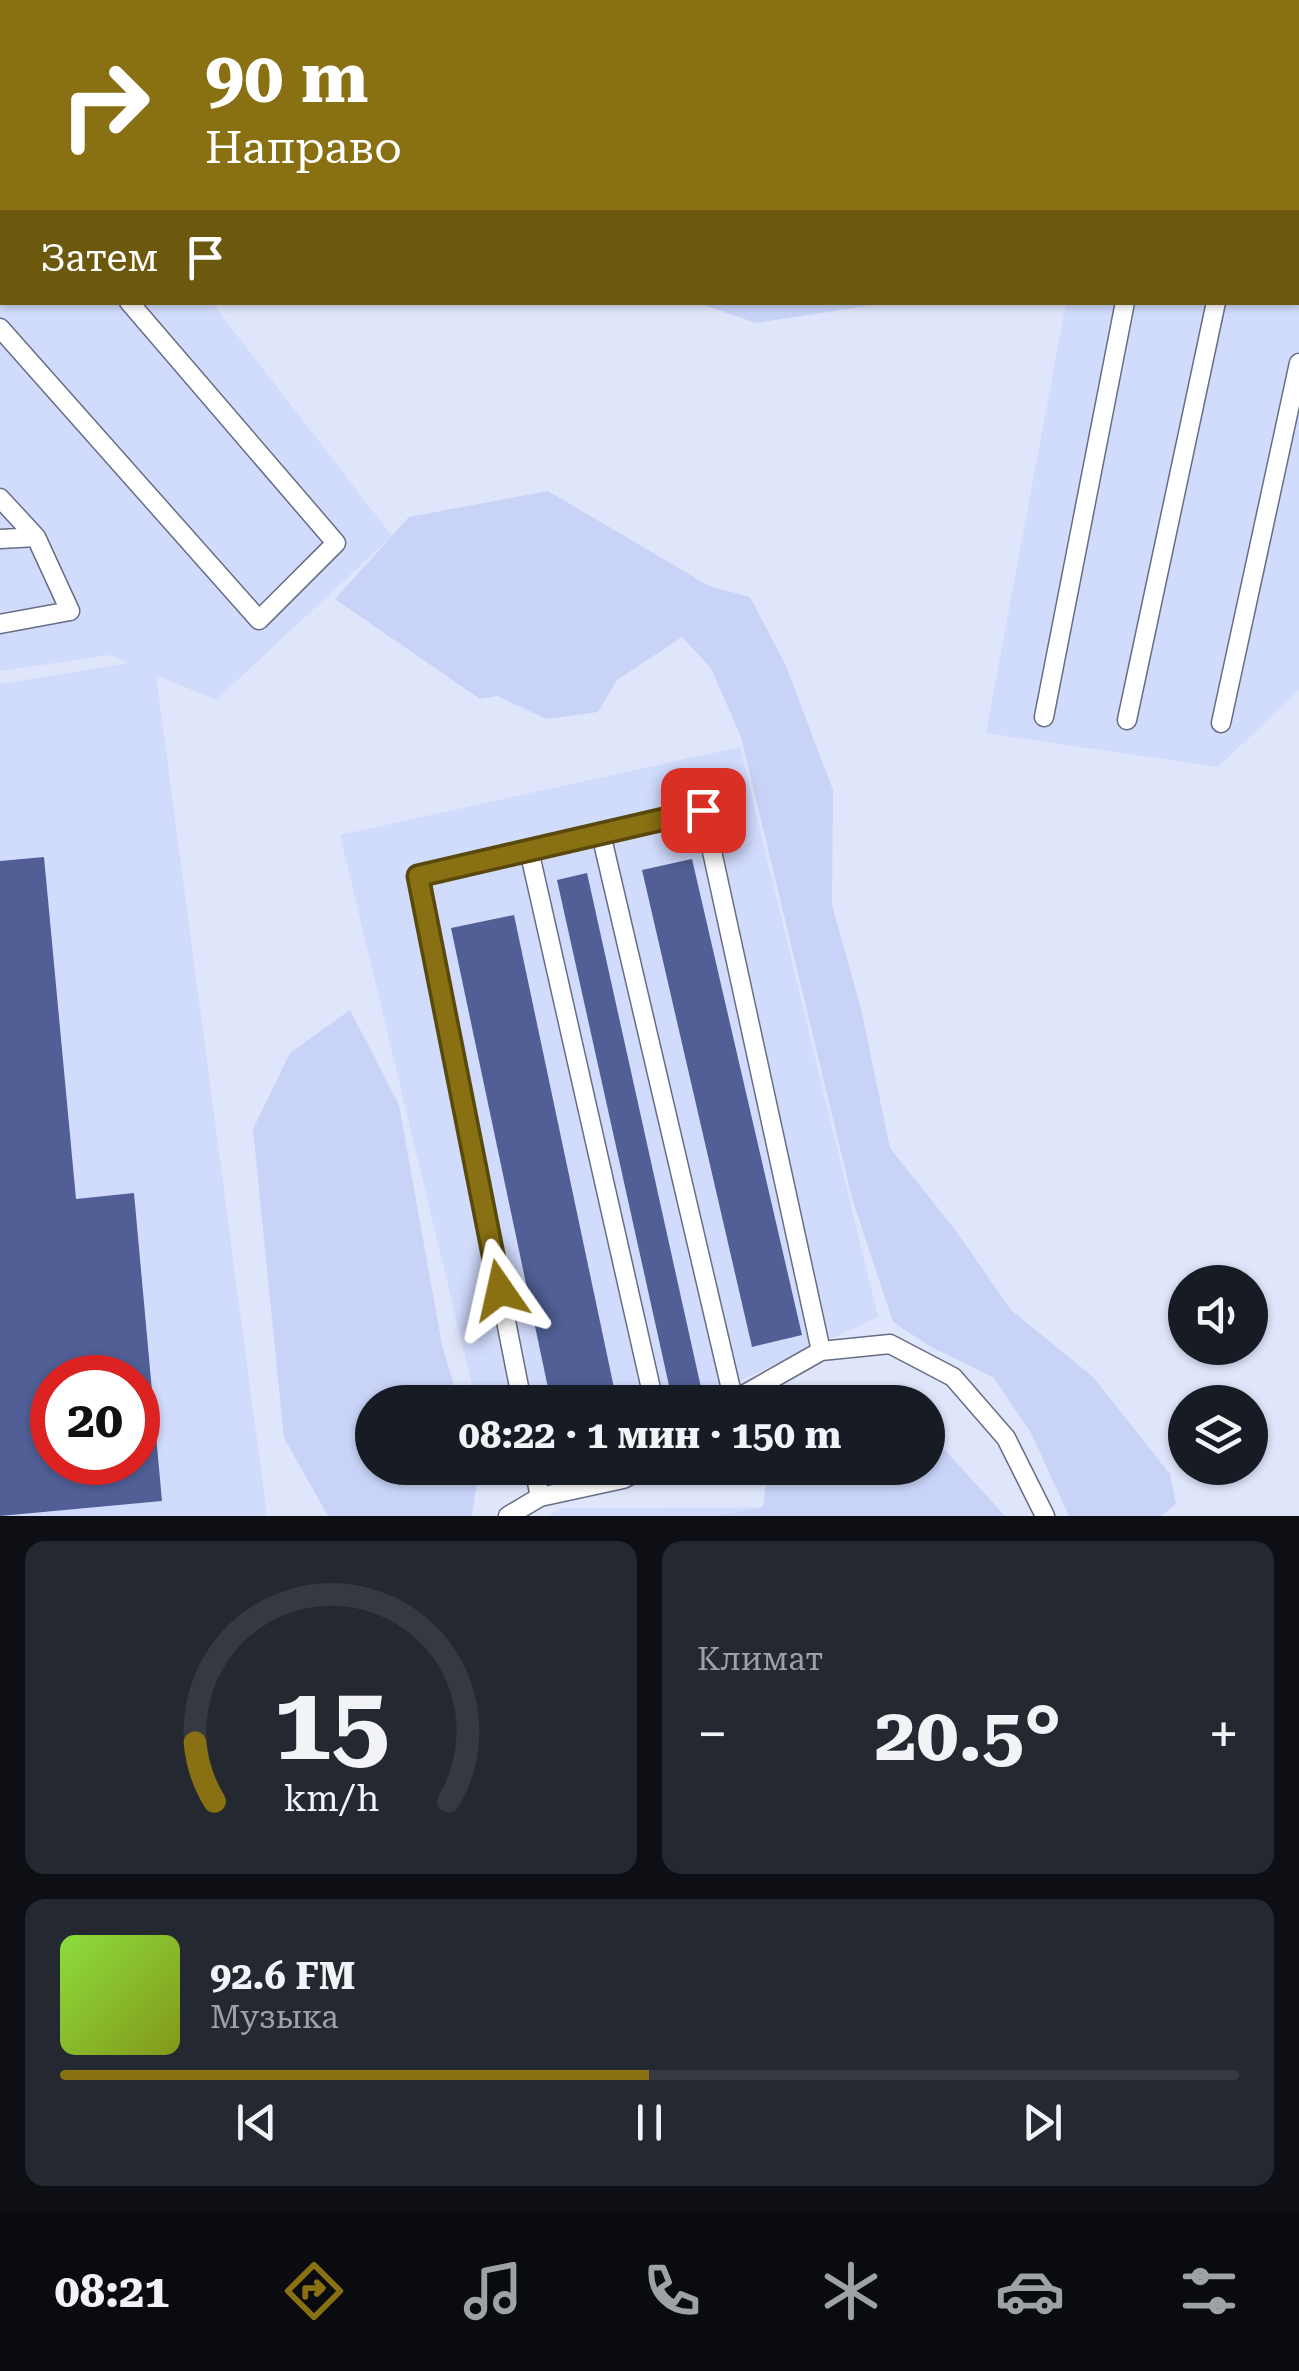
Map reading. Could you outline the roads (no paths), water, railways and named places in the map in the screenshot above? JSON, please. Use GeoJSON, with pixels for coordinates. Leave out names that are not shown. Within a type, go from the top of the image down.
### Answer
{"type":"FeatureCollection","features":[{"type":"Feature","properties":{"kind":"lane"},"geometry":{"type":"LineString","coordinates":[[0,328],[259,620],[336,543],[131,305]]}},
{"type":"Feature","properties":{"kind":"lane"},"geometry":{"type":"LineString","coordinates":[[1044,717],[1124,305]]}},
{"type":"Feature","properties":{"kind":"lane"},"geometry":{"type":"LineString","coordinates":[[1127,720],[1215,305]]}},
{"type":"Feature","properties":{"kind":"lane"},"geometry":{"type":"LineString","coordinates":[[1221,723],[1299,363]]}},
{"type":"Feature","properties":{"kind":"lane"},"geometry":{"type":"LineString","coordinates":[[0,498],[36,537],[70,611],[0,624]]}},
{"type":"Feature","properties":{"kind":"lane"},"geometry":{"type":"LineString","coordinates":[[0,539],[36,537]]}},
{"type":"Feature","properties":{"kind":"lane"},"geometry":{"type":"LineString","coordinates":[[519,1385],[418,876],[703,810],[821,1351]]}},
{"type":"Feature","properties":{"kind":"lane"},"geometry":{"type":"LineString","coordinates":[[601,834],[731,1385]]}},
{"type":"Feature","properties":{"kind":"lane"},"geometry":{"type":"LineString","coordinates":[[529,850],[650,1385]]}},
{"type":"Feature","properties":{"kind":"lane"},"geometry":{"type":"LineString","coordinates":[[760,1385],[821,1351],[890,1344],[953,1377],[1006,1438],[1045,1516]]}},
{"type":"Feature","properties":{"kind":"lane"},"geometry":{"type":"LineString","coordinates":[[537,1485],[540,1498]]}},
{"type":"Feature","properties":{"kind":"lane"},"geometry":{"type":"LineString","coordinates":[[508,1516],[540,1498],[597,1485]]}}]}
